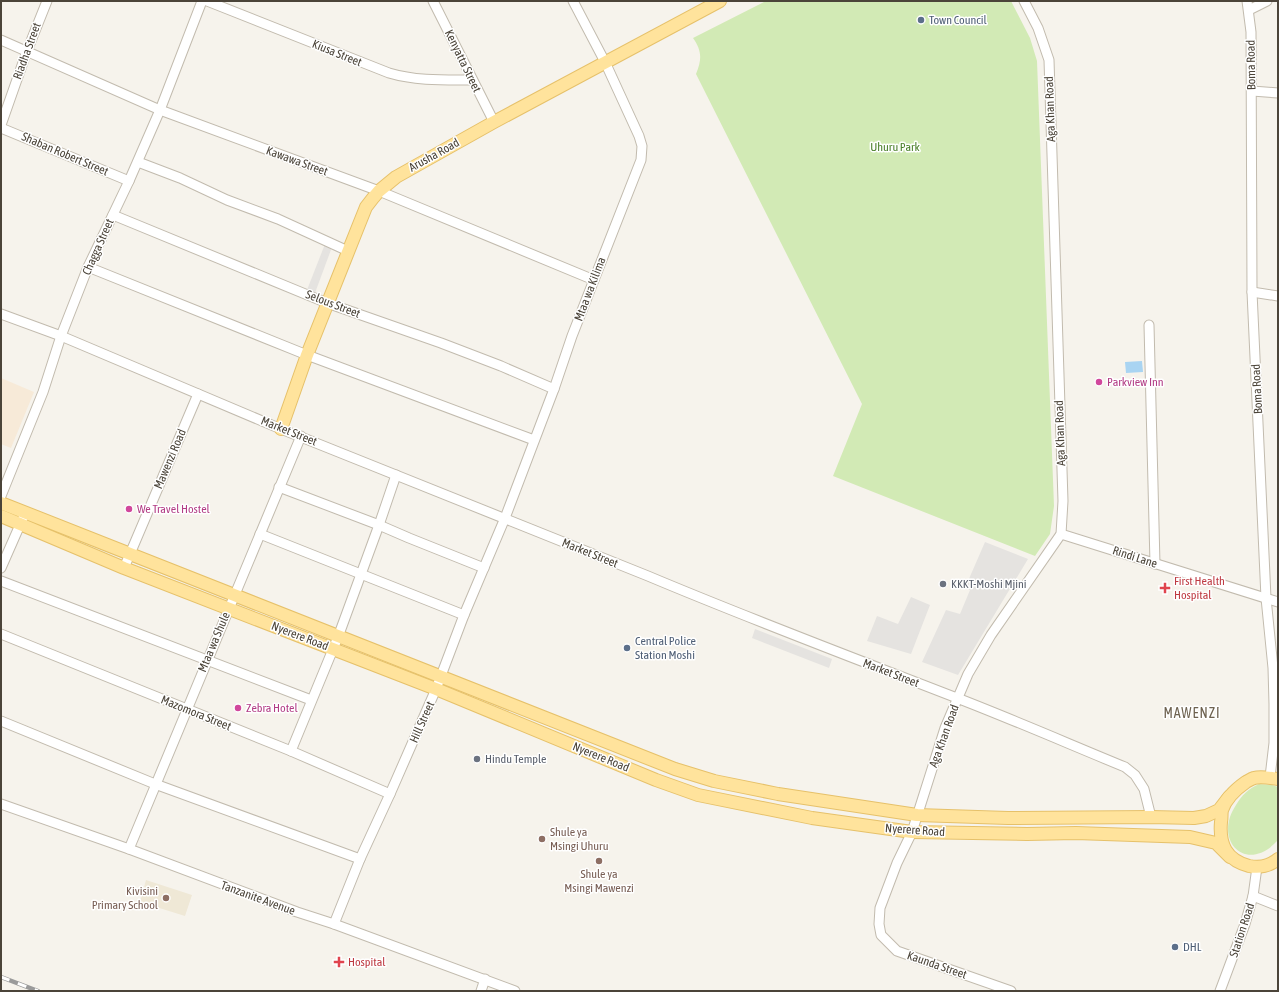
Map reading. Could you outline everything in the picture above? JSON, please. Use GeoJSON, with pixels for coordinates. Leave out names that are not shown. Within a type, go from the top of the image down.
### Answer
{"type":"FeatureCollection","features":[{"type":"Feature","properties":{"kind":"main road","name":"Arusha Road"},"geometry":{"type":"LineString","coordinates":[[281,429],[307,355],[366,207],[379,191],[404,172],[720,1]]}},
{"type":"Feature","properties":{"kind":"main road","name":"Nyerere Road"},"geometry":{"type":"LineString","coordinates":[[1,504],[22,518],[124,568],[436,689],[656,780],[698,795],[812,818],[912,832],[1027,834],[1076,833],[1190,837],[1216,843],[1230,857]]}},
{"type":"Feature","properties":{"kind":"main road","name":"Nyerere Road"},"geometry":{"type":"LineString","coordinates":[[1,516],[22,518],[129,555],[442,676],[676,769],[714,781],[778,794],[917,816],[1008,818],[1194,818],[1206,816],[1219,810],[1237,788],[1253,778],[1274,778]]}},
{"type":"Feature","properties":{"kind":"main road"},"geometry":{"type":"LineString","coordinates":[[1229,797],[1222,810],[1220,833],[1222,842],[1230,857],[1242,864],[1257,867],[1275,862],[1278,859]]}},
{"type":"Feature","properties":{"kind":"street","name":"Riadha Street"},"geometry":{"type":"LineString","coordinates":[[1,126],[27,51],[47,1]]}},
{"type":"Feature","properties":{"kind":"street","name":"Chagga Street"},"geometry":{"type":"LineString","coordinates":[[1,496],[43,392],[61,336],[88,268],[138,162],[160,110],[202,1]]}},
{"type":"Feature","properties":{"kind":"street","name":"Kiusa Street"},"geometry":{"type":"LineString","coordinates":[[207,1],[395,75],[428,80],[472,80]]}},
{"type":"Feature","properties":{"kind":"street","name":"Kenyatta Street"},"geometry":{"type":"LineString","coordinates":[[433,1],[494,122]]}},
{"type":"Feature","properties":{"kind":"street","name":"Mtaa wa Kilima"},"geometry":{"type":"LineString","coordinates":[[505,518],[554,389],[572,336],[641,160],[642,146],[639,136],[605,62],[573,1]]}},
{"type":"Feature","properties":{"kind":"street","name":"Aga Khan Road"},"geometry":{"type":"LineString","coordinates":[[912,832],[945,728],[968,674],[991,636],[1060,534],[1063,501],[1049,60],[1038,28],[1024,1]]}},
{"type":"Feature","properties":{"kind":"street"},"geometry":{"type":"LineString","coordinates":[[1248,5],[1267,1]]}},
{"type":"Feature","properties":{"kind":"street","name":"Boma Road"},"geometry":{"type":"LineString","coordinates":[[1248,5],[1251,32],[1252,91],[1252,292],[1266,598],[1273,668],[1274,778]]}},
{"type":"Feature","properties":{"kind":"street","name":"Kawawa Street"},"geometry":{"type":"LineString","coordinates":[[1,40],[160,110],[379,191],[594,280]]}},
{"type":"Feature","properties":{"kind":"street"},"geometry":{"type":"LineString","coordinates":[[1252,91],[1278,93]]}},
{"type":"Feature","properties":{"kind":"street","name":"Shaban Robert Street"},"geometry":{"type":"LineString","coordinates":[[1,126],[129,181]]}},
{"type":"Feature","properties":{"kind":"street"},"geometry":{"type":"LineString","coordinates":[[138,162],[180,178],[227,200],[278,219],[348,251]]}},
{"type":"Feature","properties":{"kind":"street","name":"Selous Street"},"geometry":{"type":"LineString","coordinates":[[113,215],[327,303],[441,343],[501,366],[554,389]]}},
{"type":"Feature","properties":{"kind":"street"},"geometry":{"type":"LineString","coordinates":[[88,268],[307,355],[534,440]]}},
{"type":"Feature","properties":{"kind":"street"},"geometry":{"type":"LineString","coordinates":[[1252,292],[1278,296]]}},
{"type":"Feature","properties":{"kind":"street","name":"Market Street"},"geometry":{"type":"LineString","coordinates":[[1,314],[61,336],[281,429],[505,518],[706,601],[958,698],[1125,767],[1135,775],[1144,789],[1151,817]]}},
{"type":"Feature","properties":{"kind":"street"},"geometry":{"type":"LineString","coordinates":[[1149,325],[1155,564]]}},
{"type":"Feature","properties":{"kind":"street","name":"Mawenzi Road"},"geometry":{"type":"LineString","coordinates":[[124,568],[198,394]]}},
{"type":"Feature","properties":{"kind":"street","name":"Mtaa wa Shule"},"geometry":{"type":"LineString","coordinates":[[129,849],[301,436]]}},
{"type":"Feature","properties":{"kind":"street"},"geometry":{"type":"LineString","coordinates":[[291,751],[338,637],[396,474]]}},
{"type":"Feature","properties":{"kind":"street"},"geometry":{"type":"LineString","coordinates":[[279,487],[379,525],[484,568]]}},
{"type":"Feature","properties":{"kind":"street"},"geometry":{"type":"LineString","coordinates":[[1,568],[22,518]]}},
{"type":"Feature","properties":{"kind":"street","name":"Hill Street"},"geometry":{"type":"LineString","coordinates":[[334,924],[360,858],[442,676],[464,615],[505,518]]}},
{"type":"Feature","properties":{"kind":"street"},"geometry":{"type":"LineString","coordinates":[[260,534],[464,615]]}},
{"type":"Feature","properties":{"kind":"street","name":"Rindi Lane"},"geometry":{"type":"LineString","coordinates":[[1060,534],[1278,602]]}},
{"type":"Feature","properties":{"kind":"street"},"geometry":{"type":"LineString","coordinates":[[1,581],[311,700]]}},
{"type":"Feature","properties":{"kind":"street","name":"Mazomora Street"},"geometry":{"type":"LineString","coordinates":[[1,634],[291,751],[390,794]]}},
{"type":"Feature","properties":{"kind":"street"},"geometry":{"type":"LineString","coordinates":[[1,721],[156,784],[360,858]]}},
{"type":"Feature","properties":{"kind":"street","name":"Tanzanite Avenue"},"geometry":{"type":"LineString","coordinates":[[1,804],[129,849],[515,991]]}},
{"type":"Feature","properties":{"kind":"street","name":"Kaunda Street"},"geometry":{"type":"LineString","coordinates":[[912,832],[897,862],[880,908],[879,924],[881,935],[897,951],[993,988],[1011,991]]}},
{"type":"Feature","properties":{"kind":"street","name":"Station Road"},"geometry":{"type":"LineString","coordinates":[[1220,991],[1246,924],[1253,896],[1257,867]]}},
{"type":"Feature","properties":{"kind":"street"},"geometry":{"type":"LineString","coordinates":[[1253,896],[1278,906]]}},
{"type":"Feature","properties":{"kind":"street"},"geometry":{"type":"LineString","coordinates":[[481,991],[485,979]]}},
{"type":"Feature","properties":{"kind":"shaded area"},"geometry":{"type":"Polygon","coordinates":[[[325,244],[332,247],[315,293],[307,290],[325,244]]]}},
{"type":"Feature","properties":{"kind":"shaded area"},"geometry":{"type":"Polygon","coordinates":[[[1,378],[34,392],[11,448],[1,444],[1,378]]]}},
{"type":"Feature","properties":{"kind":"shaded area"},"geometry":{"type":"Polygon","coordinates":[[[985,542],[1028,559],[958,675],[922,662],[946,610],[960,614],[970,590],[965,588],[985,542]]]}},
{"type":"Feature","properties":{"kind":"shaded area"},"geometry":{"type":"Polygon","coordinates":[[[911,597],[930,605],[911,654],[867,641],[877,616],[898,624],[911,597]]]}},
{"type":"Feature","properties":{"kind":"shaded area"},"geometry":{"type":"Polygon","coordinates":[[[755,629],[832,659],[829,668],[752,638],[755,629]]]}},
{"type":"Feature","properties":{"kind":"shaded area","name":"Kivisini Primary School"},"geometry":{"type":"Polygon","coordinates":[[[146,880],[192,895],[185,916],[140,902],[146,880]]]}},
{"type":"Feature","properties":{"kind":"green space","name":"Uhuru Park"},"geometry":{"type":"Polygon","coordinates":[[[766,1],[1011,1],[1030,38],[1037,61],[1054,506],[1050,534],[1035,556],[833,476],[862,404],[696,74],[700,55],[693,38],[766,1]]]}},
{"type":"Feature","properties":{"kind":"green space"},"geometry":{"type":"Polygon","coordinates":[[[1259,784],[1278,787],[1278,840],[1266,850],[1255,854],[1245,854],[1236,849],[1231,841],[1228,831],[1230,818],[1243,795],[1248,790],[1259,784]]]}},
{"type":"Feature","properties":{"kind":"water"},"geometry":{"type":"Polygon","coordinates":[[[1142,361],[1143,372],[1126,373],[1125,362],[1142,361]]]}},
{"type":"Feature","properties":{"kind":"railway"},"geometry":{"type":"LineString","coordinates":[[1,977],[38,991]]}},
{"type":"Feature","properties":{"kind":"place","name":"Town Council"},"geometry":{"type":"Point","coordinates":[921,20]}},
{"type":"Feature","properties":{"kind":"place","name":"Parkview Inn"},"geometry":{"type":"Point","coordinates":[1099,382]}},
{"type":"Feature","properties":{"kind":"place","name":"We Travel Hostel"},"geometry":{"type":"Point","coordinates":[129,509]}},
{"type":"Feature","properties":{"kind":"place","name":"KKKT-Moshi Mjini"},"geometry":{"type":"Point","coordinates":[943,584]}},
{"type":"Feature","properties":{"kind":"place","name":"First Health Hospital"},"geometry":{"type":"Point","coordinates":[1165,588]}},
{"type":"Feature","properties":{"kind":"place","name":"Central Police Station Moshi"},"geometry":{"type":"Point","coordinates":[627,648]}},
{"type":"Feature","properties":{"kind":"place","name":"Zebra Hotel"},"geometry":{"type":"Point","coordinates":[238,708]}},
{"type":"Feature","properties":{"kind":"place","name":"Hindu Temple"},"geometry":{"type":"Point","coordinates":[477,759]}},
{"type":"Feature","properties":{"kind":"place","name":"Shule ya Msingi Uhuru"},"geometry":{"type":"Point","coordinates":[542,839]}},
{"type":"Feature","properties":{"kind":"place","name":"Shule ya Msingi Mawenzi"},"geometry":{"type":"Point","coordinates":[599,861]}},
{"type":"Feature","properties":{"kind":"place","name":"Kivisini Primary School"},"geometry":{"type":"Point","coordinates":[166,898]}},
{"type":"Feature","properties":{"kind":"place","name":"DHL"},"geometry":{"type":"Point","coordinates":[1175,947]}},
{"type":"Feature","properties":{"kind":"place","name":"Hospital"},"geometry":{"type":"Point","coordinates":[339,962]}},
{"type":"Feature","properties":{"kind":"district","name":"MAWENZI"},"geometry":{"type":"Point","coordinates":[1192,713]}}]}
